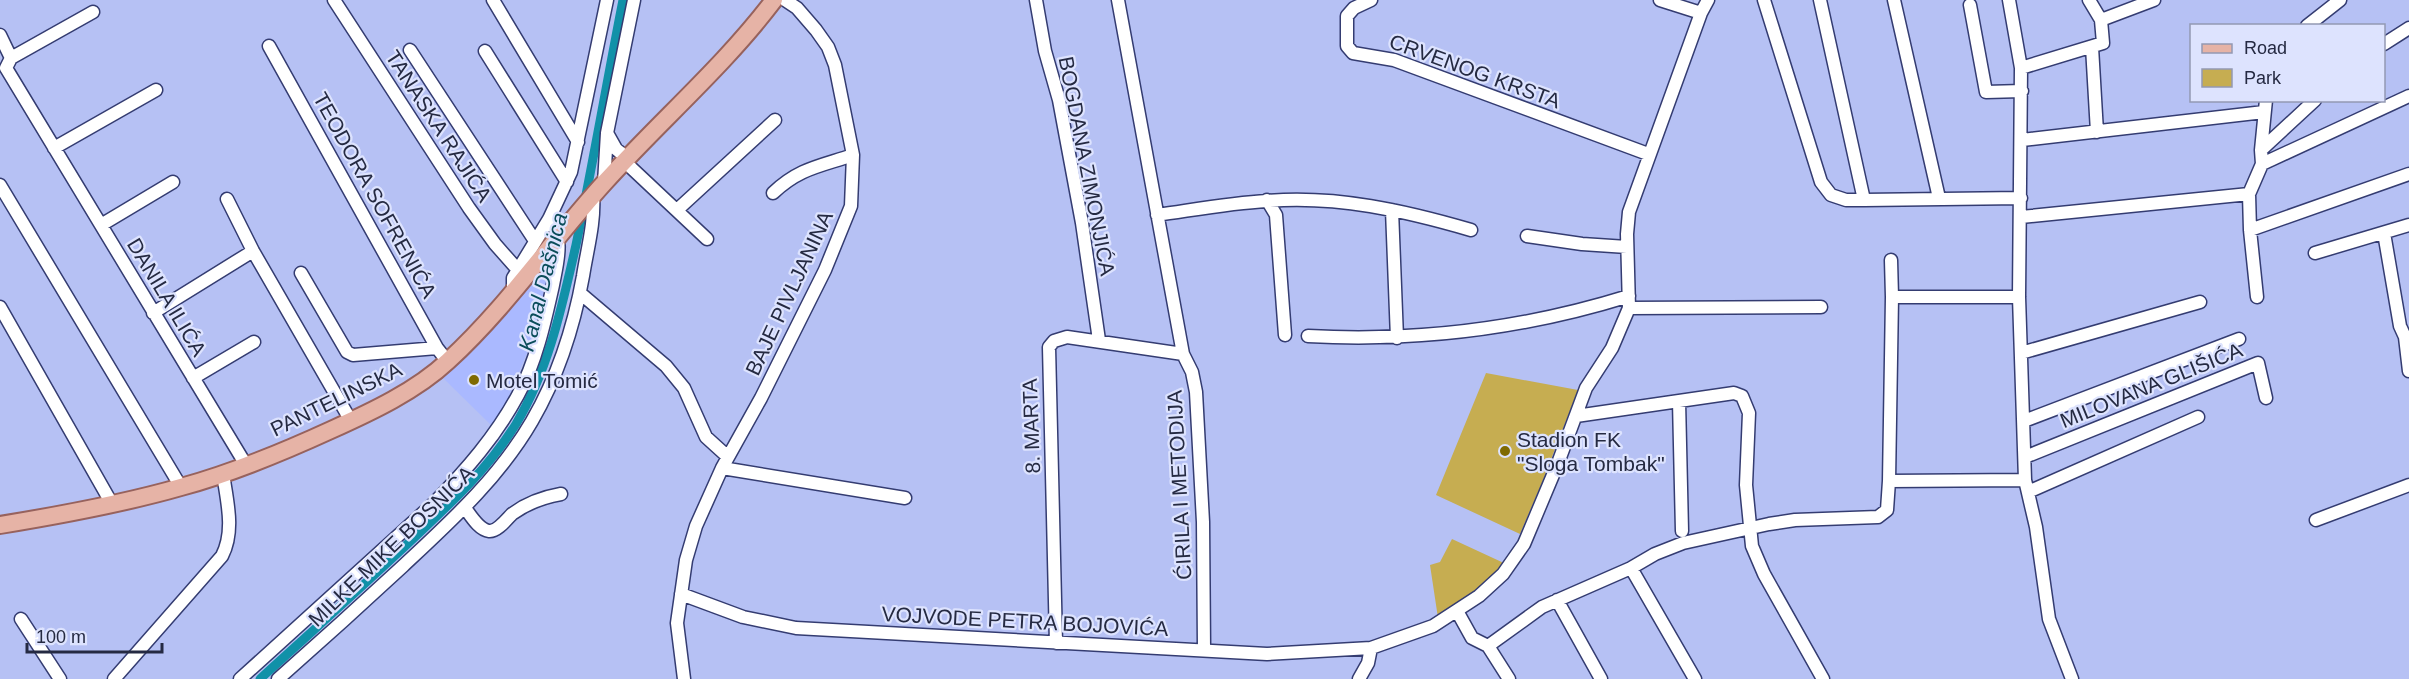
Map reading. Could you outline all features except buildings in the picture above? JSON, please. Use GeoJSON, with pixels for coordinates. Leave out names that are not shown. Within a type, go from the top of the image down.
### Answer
{"type":"FeatureCollection","features":[{"type":"Feature","properties":{"kind":"main road","name":"PANTELINSKA"},"geometry":{"type":"LineString","coordinates":[[0,525],[112,504],[181,488],[246,465],[351,421],[399,396],[448,362],[513,292],[598,190],[736,48],[774,0]]}},
{"type":"Feature","properties":{"kind":"street","name":"TANASKA RAJIĆA"},"geometry":{"type":"LineString","coordinates":[[334,0],[469,208],[495,244],[518,270]]}},
{"type":"Feature","properties":{"kind":"street"},"geometry":{"type":"LineString","coordinates":[[493,0],[579,142]]}},
{"type":"Feature","properties":{"kind":"street"},"geometry":{"type":"LineString","coordinates":[[513,292],[513,278],[549,219],[567,182],[579,142],[607,0]]}},
{"type":"Feature","properties":{"kind":"street","name":"MILKE MIKE BOSNIĆA"},"geometry":{"type":"LineString","coordinates":[[279,679],[465,508],[508,459],[532,421],[551,383],[580,293],[607,133],[634,0]]}},
{"type":"Feature","properties":{"kind":"street","name":"BAJE PIVLJANINA"},"geometry":{"type":"LineString","coordinates":[[684,679],[677,623],[686,560],[696,526],[725,462],[761,398],[841,235],[851,206],[852,155],[841,87],[828,47],[797,9],[785,0]]}},
{"type":"Feature","properties":{"kind":"street","name":"BOGDANA ZIMONJIĆA"},"geometry":{"type":"LineString","coordinates":[[1036,0],[1045,51],[1059,100],[1082,223],[1099,340]]}},
{"type":"Feature","properties":{"kind":"street","name":"ĆIRILA I METODIJA"},"geometry":{"type":"LineString","coordinates":[[1118,0],[1183,354],[1192,372],[1196,392],[1203,522],[1204,650]]}},
{"type":"Feature","properties":{"kind":"street","name":"CRVENOG KRSTA"},"geometry":{"type":"LineString","coordinates":[[1371,0],[1354,8],[1347,16],[1347,46],[1353,53],[1394,60],[1648,154]]}},
{"type":"Feature","properties":{"kind":"street"},"geometry":{"type":"LineString","coordinates":[[1660,0],[1701,13]]}},
{"type":"Feature","properties":{"kind":"street","name":"VOJVODE PETRA BOJOVIĆA"},"geometry":{"type":"LineString","coordinates":[[681,594],[743,617],[796,628],[1267,654],[1371,648],[1432,626],[1487,589],[1516,558],[1558,463],[1586,388],[1612,348],[1629,302],[1627,247],[1629,212],[1648,154],[1701,13],[1708,0]]}},
{"type":"Feature","properties":{"kind":"street"},"geometry":{"type":"LineString","coordinates":[[1764,0],[1821,182],[1830,195],[1846,200],[2021,198]]}},
{"type":"Feature","properties":{"kind":"street"},"geometry":{"type":"LineString","coordinates":[[1820,0],[1864,200]]}},
{"type":"Feature","properties":{"kind":"street"},"geometry":{"type":"LineString","coordinates":[[1894,0],[1939,198]]}},
{"type":"Feature","properties":{"kind":"street"},"geometry":{"type":"LineString","coordinates":[[2009,0],[2021,68],[2022,91],[2019,297],[2026,486],[2049,619],[2072,679]]}},
{"type":"Feature","properties":{"kind":"street"},"geometry":{"type":"LineString","coordinates":[[2021,68],[2103,44],[2101,20],[2089,0]]}},
{"type":"Feature","properties":{"kind":"street"},"geometry":{"type":"LineString","coordinates":[[2101,20],[2154,0]]}},
{"type":"Feature","properties":{"kind":"street"},"geometry":{"type":"LineString","coordinates":[[2310,24],[2340,0]]}},
{"type":"Feature","properties":{"kind":"street"},"geometry":{"type":"LineString","coordinates":[[1970,5],[1986,92],[2022,91]]}},
{"type":"Feature","properties":{"kind":"street"},"geometry":{"type":"LineString","coordinates":[[11,58],[93,12]]}},
{"type":"Feature","properties":{"kind":"street"},"geometry":{"type":"LineString","coordinates":[[2385,43],[2409,28]]}},
{"type":"Feature","properties":{"kind":"street","name":"DANILA ILIĆA"},"geometry":{"type":"LineString","coordinates":[[0,35],[11,58],[6,68],[246,465]]}},
{"type":"Feature","properties":{"kind":"street","name":"TEODORA SOFRENIĆA"},"geometry":{"type":"LineString","coordinates":[[269,46],[437,348],[448,362]]}},
{"type":"Feature","properties":{"kind":"street"},"geometry":{"type":"LineString","coordinates":[[2092,47],[2097,132]]}},
{"type":"Feature","properties":{"kind":"street"},"geometry":{"type":"LineString","coordinates":[[410,50],[536,241]]}},
{"type":"Feature","properties":{"kind":"street"},"geometry":{"type":"LineString","coordinates":[[485,51],[567,182]]}},
{"type":"Feature","properties":{"kind":"street"},"geometry":{"type":"LineString","coordinates":[[54,148],[156,90]]}},
{"type":"Feature","properties":{"kind":"street"},"geometry":{"type":"LineString","coordinates":[[2262,164],[2409,96]]}},
{"type":"Feature","properties":{"kind":"street"},"geometry":{"type":"LineString","coordinates":[[2261,150],[2313,102]]}},
{"type":"Feature","properties":{"kind":"street"},"geometry":{"type":"LineString","coordinates":[[2022,141],[2265,106],[2262,164],[2249,194],[2257,297]]}},
{"type":"Feature","properties":{"kind":"street"},"geometry":{"type":"LineString","coordinates":[[677,210],[776,120]]}},
{"type":"Feature","properties":{"kind":"street"},"geometry":{"type":"LineString","coordinates":[[607,133],[616,149],[626,160],[707,239]]}},
{"type":"Feature","properties":{"kind":"street"},"geometry":{"type":"LineString","coordinates":[[774,193],[787,180],[811,167],[852,155]]}},
{"type":"Feature","properties":{"kind":"street"},"geometry":{"type":"LineString","coordinates":[[2250,230],[2409,174]]}},
{"type":"Feature","properties":{"kind":"street"},"geometry":{"type":"LineString","coordinates":[[101,225],[173,182]]}},
{"type":"Feature","properties":{"kind":"street"},"geometry":{"type":"LineString","coordinates":[[0,185],[181,488]]}},
{"type":"Feature","properties":{"kind":"street"},"geometry":{"type":"LineString","coordinates":[[2021,217],[2249,194]]}},
{"type":"Feature","properties":{"kind":"street"},"geometry":{"type":"LineString","coordinates":[[227,199],[253,251],[351,421]]}},
{"type":"Feature","properties":{"kind":"street"},"geometry":{"type":"LineString","coordinates":[[1157,214],[1268,200],[1342,203],[1392,210],[1471,230]]}},
{"type":"Feature","properties":{"kind":"street"},"geometry":{"type":"LineString","coordinates":[[1268,200],[1276,215],[1285,335]]}},
{"type":"Feature","properties":{"kind":"street"},"geometry":{"type":"LineString","coordinates":[[1392,210],[1397,338]]}},
{"type":"Feature","properties":{"kind":"street"},"geometry":{"type":"LineString","coordinates":[[240,679],[434,503],[463,474],[485,446],[519,393],[535,354],[557,265],[559,234],[549,219]]}},
{"type":"Feature","properties":{"kind":"street"},"geometry":{"type":"LineString","coordinates":[[2315,253],[2409,225]]}},
{"type":"Feature","properties":{"kind":"street"},"geometry":{"type":"LineString","coordinates":[[2384,232],[2400,326],[2407,338],[2409,371]]}},
{"type":"Feature","properties":{"kind":"street"},"geometry":{"type":"LineString","coordinates":[[1527,236],[1572,243],[1627,247]]}},
{"type":"Feature","properties":{"kind":"street"},"geometry":{"type":"LineString","coordinates":[[153,313],[253,251]]}},
{"type":"Feature","properties":{"kind":"street"},"geometry":{"type":"LineString","coordinates":[[1488,646],[1557,600],[1683,543],[1795,520],[1878,517],[1887,510],[1892,297],[1890,260]]}},
{"type":"Feature","properties":{"kind":"street","name":"PANTELINSKA"},"geometry":{"type":"LineString","coordinates":[[301,273],[347,352],[362,356],[399,350],[437,348]]}},
{"type":"Feature","properties":{"kind":"street"},"geometry":{"type":"LineString","coordinates":[[580,293],[666,366],[684,388],[706,437],[725,462],[905,498]]}},
{"type":"Feature","properties":{"kind":"street"},"geometry":{"type":"LineString","coordinates":[[1892,297],[2019,297]]}},
{"type":"Feature","properties":{"kind":"street"},"geometry":{"type":"LineString","coordinates":[[1308,336],[1397,338],[1446,334],[1514,325],[1629,302],[1821,308]]}},
{"type":"Feature","properties":{"kind":"street"},"geometry":{"type":"LineString","coordinates":[[2021,353],[2200,303]]}},
{"type":"Feature","properties":{"kind":"street"},"geometry":{"type":"LineString","coordinates":[[0,307],[112,504]]}},
{"type":"Feature","properties":{"kind":"street","name":"8. MARTA"},"geometry":{"type":"LineString","coordinates":[[1056,643],[1049,347],[1054,341],[1067,337],[1183,354]]}},
{"type":"Feature","properties":{"kind":"street","name":"MILOVANA GLIŠIĆA"},"geometry":{"type":"LineString","coordinates":[[2024,421],[2239,339]]}},
{"type":"Feature","properties":{"kind":"street"},"geometry":{"type":"LineString","coordinates":[[192,378],[254,342]]}},
{"type":"Feature","properties":{"kind":"street","name":"MILOVANA GLIŠIĆA"},"geometry":{"type":"LineString","coordinates":[[2025,457],[2258,363],[2266,398]]}},
{"type":"Feature","properties":{"kind":"street"},"geometry":{"type":"LineString","coordinates":[[1576,416],[1734,393],[1742,396],[1749,413],[1746,485],[1752,546],[1764,574],[1823,679]]}},
{"type":"Feature","properties":{"kind":"street"},"geometry":{"type":"LineString","coordinates":[[1679,401],[1682,531]]}},
{"type":"Feature","properties":{"kind":"street"},"geometry":{"type":"LineString","coordinates":[[1889,481],[2026,486],[2198,417]]}},
{"type":"Feature","properties":{"kind":"street"},"geometry":{"type":"LineString","coordinates":[[114,679],[222,556],[229,540],[223,474]]}},
{"type":"Feature","properties":{"kind":"street"},"geometry":{"type":"LineString","coordinates":[[2316,520],[2409,485]]}},
{"type":"Feature","properties":{"kind":"street"},"geometry":{"type":"LineString","coordinates":[[465,508],[478,525],[488,531],[493,531],[514,513],[542,498],[561,494]]}},
{"type":"Feature","properties":{"kind":"street"},"geometry":{"type":"LineString","coordinates":[[1632,568],[1695,679]]}},
{"type":"Feature","properties":{"kind":"street"},"geometry":{"type":"LineString","coordinates":[[1557,600],[1601,679]]}},
{"type":"Feature","properties":{"kind":"street"},"geometry":{"type":"LineString","coordinates":[[1457,611],[1472,638],[1488,646],[1509,679]]}},
{"type":"Feature","properties":{"kind":"street"},"geometry":{"type":"LineString","coordinates":[[21,618],[60,679]]}},
{"type":"Feature","properties":{"kind":"street"},"geometry":{"type":"LineString","coordinates":[[1359,679],[1368,663],[1371,648]]}},
{"type":"Feature","properties":{"kind":"shaded area"},"geometry":{"type":"Polygon","coordinates":[[[542,268],[546,268],[546,284],[529,348],[508,398],[492,426],[442,377],[542,268]]]}},
{"type":"Feature","properties":{"kind":"green space","name":"Stadion FK \"Sloga Tombak\""},"geometry":{"type":"Polygon","coordinates":[[[1486,373],[1578,390],[1520,534],[1436,495],[1486,373]]]}},
{"type":"Feature","properties":{"kind":"green space"},"geometry":{"type":"Polygon","coordinates":[[[1452,539],[1506,564],[1479,589],[1438,618],[1430,565],[1440,562],[1452,539]]]}},
{"type":"Feature","properties":{"kind":"waterway","name":"Kanal Dašnica"},"geometry":{"type":"LineString","coordinates":[[260,679],[383,567],[462,491],[491,459],[516,424],[546,359],[565,291],[623,0]]}},
{"type":"Feature","properties":{"kind":"place","name":"Motel Tomić"},"geometry":{"type":"Point","coordinates":[474,380]}},
{"type":"Feature","properties":{"kind":"place","name":"Stadion FK \"Sloga Tombak\""},"geometry":{"type":"Point","coordinates":[1505,451]}}]}
